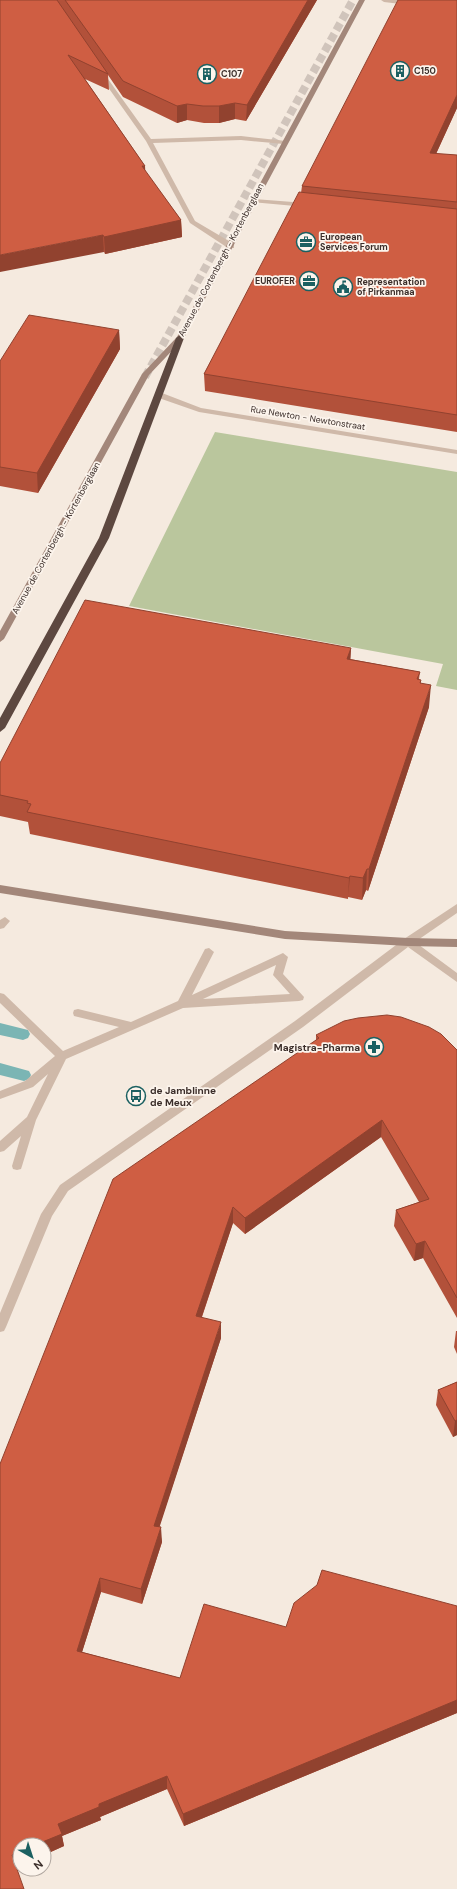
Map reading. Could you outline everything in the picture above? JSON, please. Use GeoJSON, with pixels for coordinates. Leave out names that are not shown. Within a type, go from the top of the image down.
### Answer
{"type":"FeatureCollection","features":[{"type":"Feature","properties":{"kind":"highway"},"geometry":{"type":"LineString","coordinates":[[0,728],[104,538],[180,338]]}},
{"type":"Feature","properties":{"kind":"main road","name":"Avenue de Cortenbergh - Kortenberglaan"},"geometry":{"type":"LineString","coordinates":[[0,639],[146,374],[180,338],[231,246],[284,142],[362,0]]}},
{"type":"Feature","properties":{"kind":"main road"},"geometry":{"type":"LineString","coordinates":[[0,889],[285,935],[408,942],[457,943]]}},
{"type":"Feature","properties":{"kind":"street"},"geometry":{"type":"LineString","coordinates":[[384,0],[415,4]]}},
{"type":"Feature","properties":{"kind":"street"},"geometry":{"type":"LineString","coordinates":[[98,69],[149,141],[192,222],[231,246]]}},
{"type":"Feature","properties":{"kind":"street"},"geometry":{"type":"LineString","coordinates":[[149,141],[241,138],[284,142]]}},
{"type":"Feature","properties":{"kind":"street"},"geometry":{"type":"LineString","coordinates":[[254,201],[316,206]]}},
{"type":"Feature","properties":{"kind":"street","name":"Rue Newton - Newtonstraat"},"geometry":{"type":"LineString","coordinates":[[159,396],[199,410],[457,452]]}},
{"type":"Feature","properties":{"kind":"street"},"geometry":{"type":"LineString","coordinates":[[0,1327],[46,1214],[64,1188],[299,1024],[408,942],[457,908]]}},
{"type":"Feature","properties":{"kind":"street"},"geometry":{"type":"LineString","coordinates":[[408,942],[457,978]]}},
{"type":"Feature","properties":{"kind":"street"},"geometry":{"type":"LineString","coordinates":[[182,1004],[208,952]]}},
{"type":"Feature","properties":{"kind":"street"},"geometry":{"type":"LineString","coordinates":[[0,1095],[29,1084],[62,1056],[283,958],[278,975],[299,997],[182,1004]]}},
{"type":"Feature","properties":{"kind":"street"},"geometry":{"type":"LineString","coordinates":[[0,997],[62,1056]]}},
{"type":"Feature","properties":{"kind":"street"},"geometry":{"type":"LineString","coordinates":[[78,1013],[132,1026]]}},
{"type":"Feature","properties":{"kind":"street"},"geometry":{"type":"LineString","coordinates":[[17,1166],[31,1120],[62,1056]]}},
{"type":"Feature","properties":{"kind":"street"},"geometry":{"type":"LineString","coordinates":[[0,1148],[31,1120]]}},
{"type":"Feature","properties":{"kind":"green space"},"geometry":{"type":"Polygon","coordinates":[[[215,432],[457,472],[457,690],[436,686],[443,664],[129,606],[215,432]]]}},
{"type":"Feature","properties":{"kind":"building"},"geometry":{"type":"Polygon","coordinates":[[[0,0],[57,0],[108,74],[68,55],[145,166],[142,166],[181,220],[104,237],[103,235],[0,255],[0,0]]]}},
{"type":"Feature","properties":{"kind":"building"},"geometry":{"type":"Polygon","coordinates":[[[65,0],[308,0],[247,105],[235,103],[219,106],[187,104],[177,106],[123,81],[65,0]]]}},
{"type":"Feature","properties":{"kind":"building"},"geometry":{"type":"Polygon","coordinates":[[[398,0],[457,0],[457,95],[430,153],[457,155],[457,202],[302,186],[398,0]]]}},
{"type":"Feature","properties":{"kind":"building"},"geometry":{"type":"Polygon","coordinates":[[[299,192],[457,209],[457,415],[204,374],[299,192]]]}},
{"type":"Feature","properties":{"kind":"building"},"geometry":{"type":"Polygon","coordinates":[[[29,315],[119,330],[37,473],[0,467],[0,361],[29,315]]]}},
{"type":"Feature","properties":{"kind":"building"},"geometry":{"type":"Polygon","coordinates":[[[85,600],[351,648],[347,659],[420,672],[417,679],[421,680],[420,683],[431,685],[369,869],[367,869],[363,878],[350,876],[349,878],[27,812],[31,804],[27,803],[28,801],[0,795],[0,763],[85,600]]]}},
{"type":"Feature","properties":{"kind":"building"},"geometry":{"type":"Polygon","coordinates":[[[387,1015],[401,1017],[429,1027],[441,1034],[457,1050],[457,1298],[425,1241],[416,1244],[396,1210],[429,1199],[382,1120],[245,1218],[233,1207],[196,1316],[221,1322],[154,1526],[161,1527],[141,1589],[100,1578],[77,1651],[180,1678],[204,1604],[286,1627],[294,1603],[317,1585],[322,1570],[457,1606],[457,1700],[183,1814],[167,1776],[99,1804],[99,1807],[58,1824],[62,1834],[52,1838],[12,1837],[12,1877],[20,1877],[24,1889],[0,1889],[0,1464],[113,1179],[319,1038],[316,1035],[344,1021],[387,1015]]]}},
{"type":"Feature","properties":{"kind":"building"},"geometry":{"type":"Polygon","coordinates":[[[457,1382],[457,1420],[455,1421],[438,1390],[457,1382]]]}},
{"type":"Feature","properties":{"kind":"waterway"},"geometry":{"type":"LineString","coordinates":[[0,1029],[23,1034]]}},
{"type":"Feature","properties":{"kind":"waterway"},"geometry":{"type":"LineString","coordinates":[[0,1069],[24,1075]]}},
{"type":"Feature","properties":{"kind":"tunnel"},"geometry":{"type":"LineString","coordinates":[[145,377],[353,0]]}},
{"type":"Feature","properties":{"kind":"place","name":"C150"},"geometry":{"type":"Point","coordinates":[400,71]}},
{"type":"Feature","properties":{"kind":"place","name":"C107"},"geometry":{"type":"Point","coordinates":[207,74]}},
{"type":"Feature","properties":{"kind":"place","name":"European Services Forum"},"geometry":{"type":"Point","coordinates":[306,242]}},
{"type":"Feature","properties":{"kind":"place","name":"EUROFER"},"geometry":{"type":"Point","coordinates":[309,281]}},
{"type":"Feature","properties":{"kind":"place","name":"Representation of Pirkanmaa"},"geometry":{"type":"Point","coordinates":[343,287]}},
{"type":"Feature","properties":{"kind":"place","name":"Magistra-Pharma"},"geometry":{"type":"Point","coordinates":[374,1047]}},
{"type":"Feature","properties":{"kind":"place","name":"de Jamblinne de Meux"},"geometry":{"type":"Point","coordinates":[136,1096]}}]}
